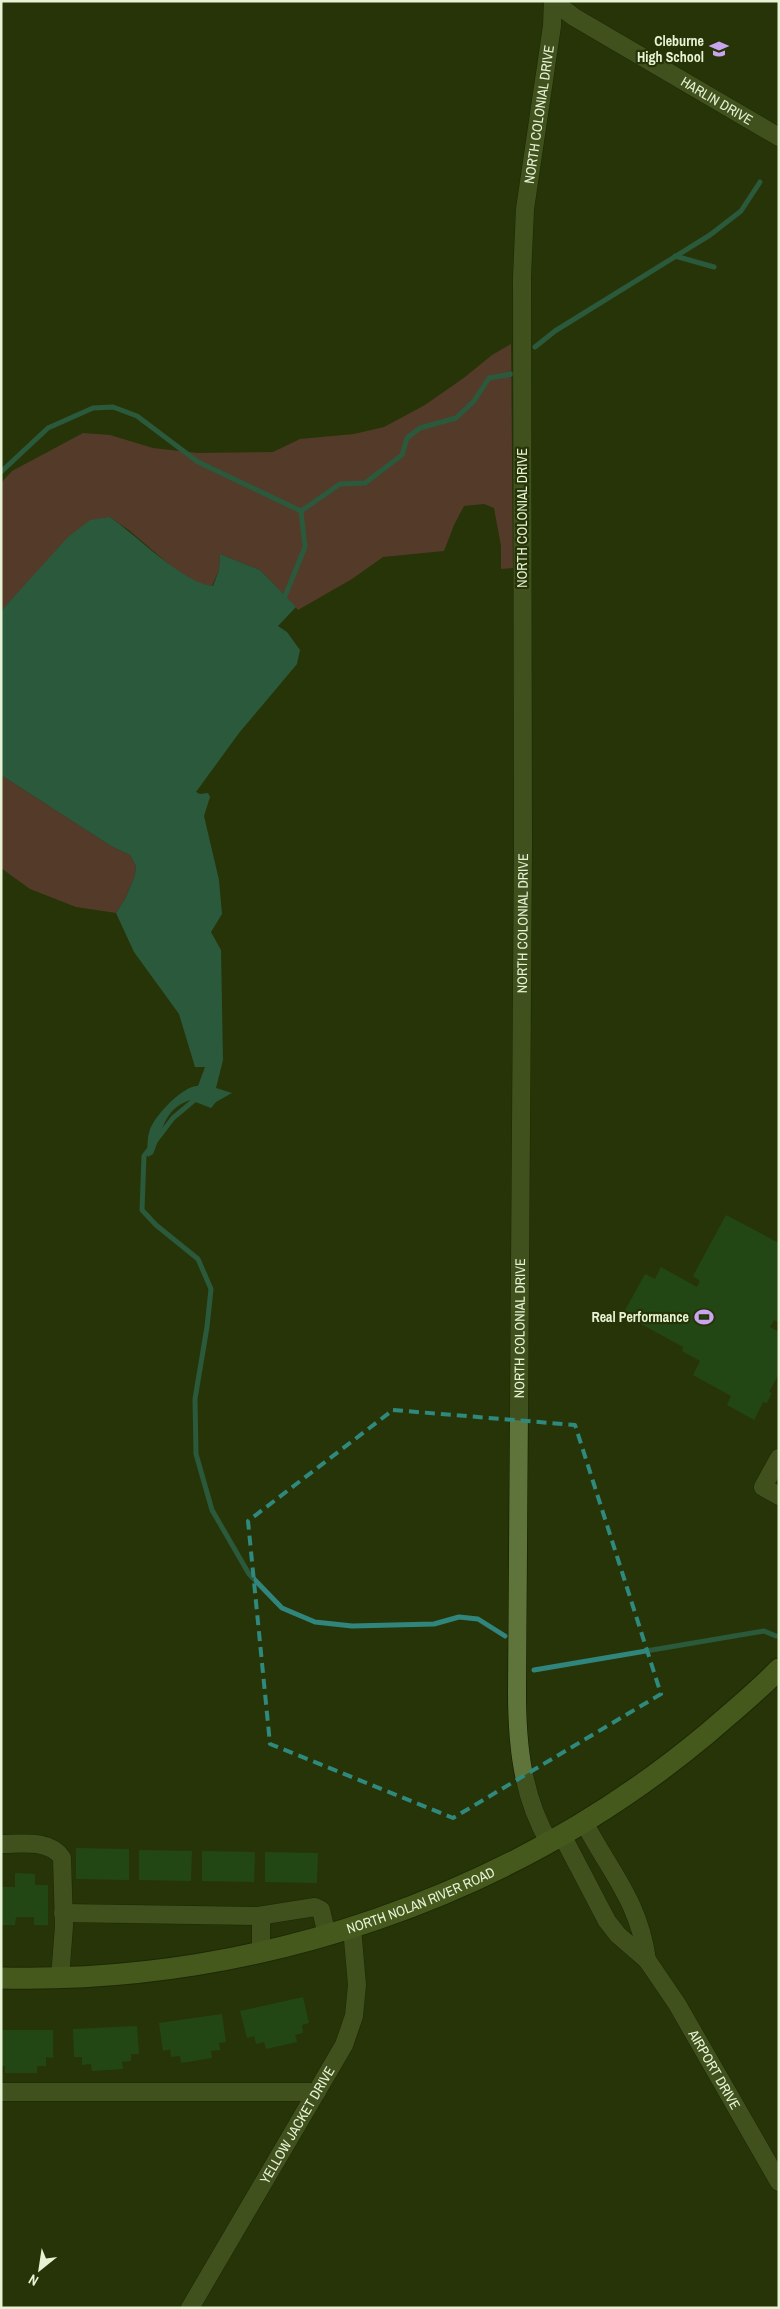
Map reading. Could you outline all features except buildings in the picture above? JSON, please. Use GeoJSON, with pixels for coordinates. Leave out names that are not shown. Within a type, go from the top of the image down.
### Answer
{"type":"FeatureCollection","features":[{"type":"Feature","properties":{"kind":"main road","name":"NORTH NOLAN RIVER ROAD"},"geometry":{"type":"LineString","coordinates":[[1,1978],[116,1976],[165,1970],[261,1953],[352,1928],[447,1892],[584,1822],[664,1769],[779,1669]]}},
{"type":"Feature","properties":{"kind":"street","name":"HARLIN DRIVE"},"geometry":{"type":"LineString","coordinates":[[553,1],[574,17],[779,137]]}},
{"type":"Feature","properties":{"kind":"street","name":"NORTH COLONIAL DRIVE"},"geometry":{"type":"LineString","coordinates":[[553,1],[552,26],[525,210],[522,277],[523,817],[517,1701],[519,1746],[532,1808],[555,1838]]}},
{"type":"Feature","properties":{"kind":"street"},"geometry":{"type":"LineString","coordinates":[[779,1458],[763,1487],[779,1496]]}},
{"type":"Feature","properties":{"kind":"street","name":"AIRPORT DRIVE"},"geometry":{"type":"LineString","coordinates":[[584,1822],[635,1910],[644,1935],[647,1960]]}},
{"type":"Feature","properties":{"kind":"street","name":"AIRPORT DRIVE"},"geometry":{"type":"LineString","coordinates":[[555,1838],[607,1921],[618,1935],[647,1960],[677,2004],[779,2182]]}},
{"type":"Feature","properties":{"kind":"street"},"geometry":{"type":"LineString","coordinates":[[1,1844],[43,1845],[58,1852],[63,1866],[60,1978]]}},
{"type":"Feature","properties":{"kind":"street"},"geometry":{"type":"LineString","coordinates":[[62,1913],[258,1916],[315,1907],[321,1910],[327,1935]]}},
{"type":"Feature","properties":{"kind":"street"},"geometry":{"type":"LineString","coordinates":[[258,1916],[262,1923],[261,1953]]}},
{"type":"Feature","properties":{"kind":"street","name":"YELLOW JACKET DRIVE"},"geometry":{"type":"LineString","coordinates":[[190,2308],[344,2045],[354,2016],[357,1985],[352,1928]]}},
{"type":"Feature","properties":{"kind":"street"},"geometry":{"type":"LineString","coordinates":[[1,2092],[152,2094],[317,2092]]}},
{"type":"Feature","properties":{"kind":"highlighted area"},"geometry":{"type":"Polygon","coordinates":[[[393,1410],[575,1425],[661,1694],[453,1818],[270,1744],[248,1521],[393,1410]]]}},
{"type":"Feature","properties":{"kind":"shaded area"},"geometry":{"type":"Polygon","coordinates":[[[511,344],[513,568],[501,569],[501,546],[494,508],[484,504],[464,506],[444,551],[383,557],[352,579],[298,610],[260,570],[220,554],[219,570],[212,586],[201,585],[179,573],[130,531],[110,517],[15,596],[1,611],[1,483],[12,471],[83,433],[110,435],[153,448],[198,453],[273,452],[300,439],[354,434],[384,427],[425,405],[492,355],[511,344]]]}},
{"type":"Feature","properties":{"kind":"shaded area"},"geometry":{"type":"Polygon","coordinates":[[[1,775],[111,846],[130,855],[136,866],[135,875],[126,897],[116,913],[76,907],[30,889],[1,868],[1,775]]]}},
{"type":"Feature","properties":{"kind":"water"},"geometry":{"type":"Polygon","coordinates":[[[110,517],[160,558],[188,577],[201,583],[213,586],[219,570],[220,554],[260,570],[296,607],[278,626],[287,632],[300,650],[297,664],[239,733],[196,792],[200,794],[208,793],[210,797],[204,816],[219,880],[222,914],[211,932],[221,950],[223,1060],[216,1088],[232,1093],[216,1102],[211,1108],[190,1100],[181,1104],[165,1122],[153,1154],[148,1157],[148,1136],[155,1120],[179,1095],[192,1087],[198,1086],[205,1067],[195,1067],[179,1014],[134,952],[116,913],[126,897],[135,875],[136,866],[130,855],[111,846],[1,775],[1,611],[68,537],[90,520],[110,517]]]}},
{"type":"Feature","properties":{"kind":"waterway"},"geometry":{"type":"LineString","coordinates":[[535,347],[555,331],[710,235],[741,211],[760,182]]}},
{"type":"Feature","properties":{"kind":"waterway"},"geometry":{"type":"LineString","coordinates":[[675,256],[714,267]]}},
{"type":"Feature","properties":{"kind":"waterway"},"geometry":{"type":"LineString","coordinates":[[1,472],[48,428],[93,408],[113,407],[137,416],[198,462],[301,511],[340,484],[365,483],[402,455],[407,438],[420,428],[456,418],[474,401],[489,378],[512,374]]}},
{"type":"Feature","properties":{"kind":"waterway"},"geometry":{"type":"LineString","coordinates":[[283,601],[305,547],[301,511]]}},
{"type":"Feature","properties":{"kind":"waterway"},"geometry":{"type":"LineString","coordinates":[[198,1097],[173,1118],[144,1156],[142,1210],[156,1225],[198,1259],[211,1289],[207,1327],[195,1399],[196,1454],[212,1510],[249,1574],[282,1608],[315,1622],[352,1626],[434,1624],[459,1617],[478,1619],[505,1636]]}},
{"type":"Feature","properties":{"kind":"waterway"},"geometry":{"type":"LineString","coordinates":[[534,1670],[764,1631],[776,1636]]}},
{"type":"Feature","properties":{"kind":"place","name":"Cleburne High School"},"geometry":{"type":"Point","coordinates":[719,49]}},
{"type":"Feature","properties":{"kind":"place","name":"Real Performance"},"geometry":{"type":"Point","coordinates":[704,1317]}}]}
